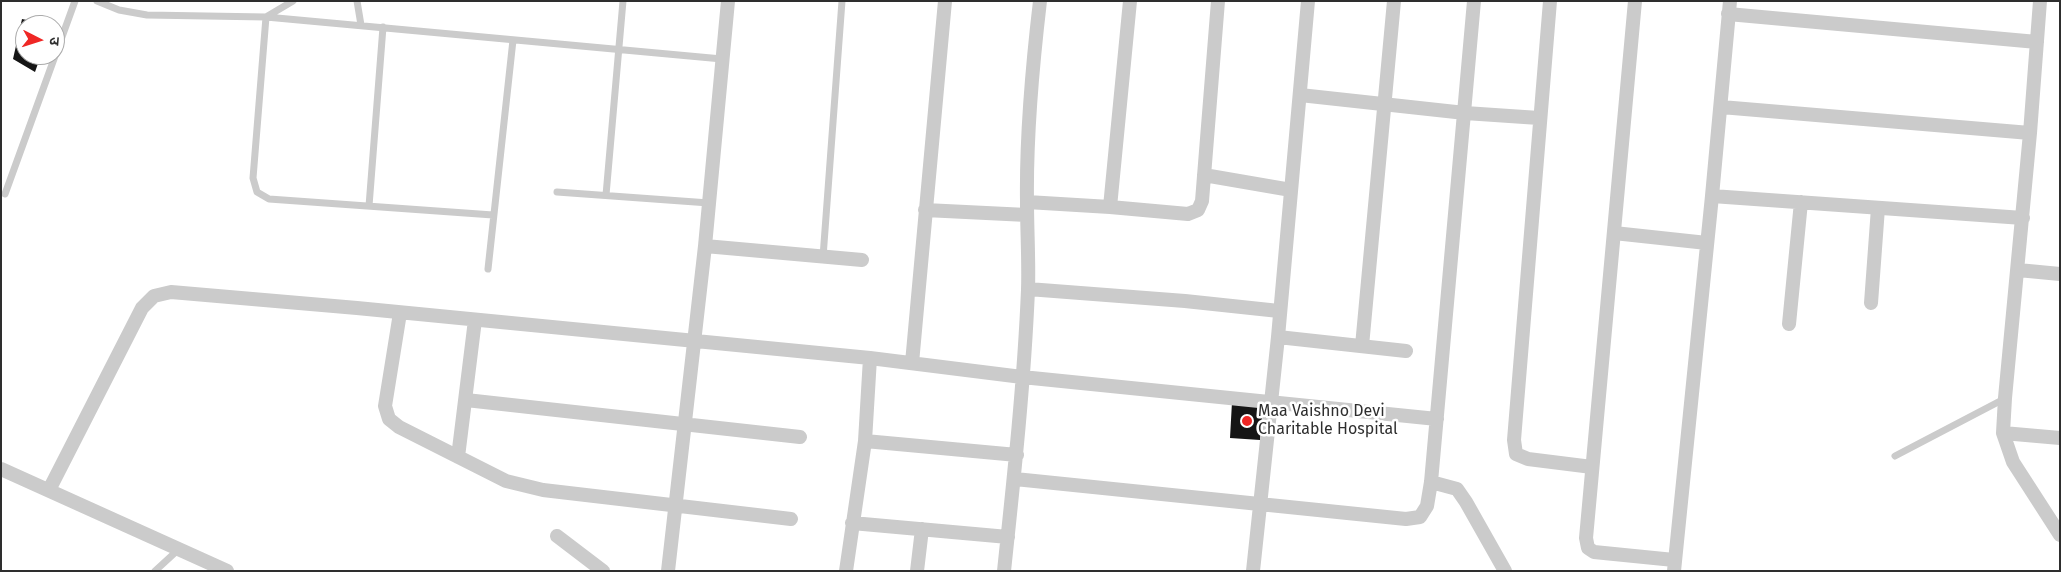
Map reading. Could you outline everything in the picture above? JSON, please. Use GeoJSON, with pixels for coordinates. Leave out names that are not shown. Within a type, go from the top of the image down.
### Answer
{"type":"FeatureCollection","features":[{"type":"Feature","properties":{"kind":"street"},"geometry":{"type":"LineString","coordinates":[[668,571],[705,246],[728,1]]}},
{"type":"Feature","properties":{"kind":"street"},"geometry":{"type":"LineString","coordinates":[[912,363],[945,1]]}},
{"type":"Feature","properties":{"kind":"street"},"geometry":{"type":"LineString","coordinates":[[1004,571],[1015,479],[1028,288],[1027,138],[1031,79],[1040,1]]}},
{"type":"Feature","properties":{"kind":"street"},"geometry":{"type":"LineString","coordinates":[[1110,207],[1130,1]]}},
{"type":"Feature","properties":{"kind":"street"},"geometry":{"type":"LineString","coordinates":[[925,210],[1110,207],[1188,214],[1198,210],[1204,175],[1218,1]]}},
{"type":"Feature","properties":{"kind":"street"},"geometry":{"type":"LineString","coordinates":[[1253,571],[1278,337],[1308,1]]}},
{"type":"Feature","properties":{"kind":"street"},"geometry":{"type":"LineString","coordinates":[[1362,346],[1386,104],[1394,1]]}},
{"type":"Feature","properties":{"kind":"street"},"geometry":{"type":"LineString","coordinates":[[1015,479],[1406,519],[1420,517],[1427,506],[1432,482],[1474,1]]}},
{"type":"Feature","properties":{"kind":"street"},"geometry":{"type":"LineString","coordinates":[[1550,1],[1514,440],[1516,454],[1528,459],[1592,467]]}},
{"type":"Feature","properties":{"kind":"street"},"geometry":{"type":"LineString","coordinates":[[1636,1],[1586,538],[1588,548],[1594,552],[1674,565],[1721,107],[1729,8],[2037,42]]}},
{"type":"Feature","properties":{"kind":"street"},"geometry":{"type":"LineString","coordinates":[[2040,1],[2023,218],[2005,398],[2004,433],[2013,462],[2055,522],[2060,535]]}},
{"type":"Feature","properties":{"kind":"street"},"geometry":{"type":"LineString","coordinates":[[1300,95],[1465,113],[1539,118]]}},
{"type":"Feature","properties":{"kind":"street"},"geometry":{"type":"LineString","coordinates":[[1721,107],[2030,133]]}},
{"type":"Feature","properties":{"kind":"street"},"geometry":{"type":"LineString","coordinates":[[1204,175],[1291,190]]}},
{"type":"Feature","properties":{"kind":"street"},"geometry":{"type":"LineString","coordinates":[[1712,196],[2023,218]]}},
{"type":"Feature","properties":{"kind":"street"},"geometry":{"type":"LineString","coordinates":[[1789,324],[1801,202]]}},
{"type":"Feature","properties":{"kind":"street"},"geometry":{"type":"LineString","coordinates":[[1871,303],[1878,208]]}},
{"type":"Feature","properties":{"kind":"street"},"geometry":{"type":"LineString","coordinates":[[1614,233],[1707,244]]}},
{"type":"Feature","properties":{"kind":"street"},"geometry":{"type":"LineString","coordinates":[[705,246],[862,260]]}},
{"type":"Feature","properties":{"kind":"street"},"geometry":{"type":"LineString","coordinates":[[2018,270],[2060,274]]}},
{"type":"Feature","properties":{"kind":"street"},"geometry":{"type":"LineString","coordinates":[[1028,288],[1279,311]]}},
{"type":"Feature","properties":{"kind":"street"},"geometry":{"type":"LineString","coordinates":[[49,490],[142,308],[154,296],[171,292],[400,312],[870,358],[1022,377],[1437,419]]}},
{"type":"Feature","properties":{"kind":"street"},"geometry":{"type":"LineString","coordinates":[[400,312],[386,406],[389,419],[399,427],[506,481],[521,486],[791,519]]}},
{"type":"Feature","properties":{"kind":"street"},"geometry":{"type":"LineString","coordinates":[[458,457],[475,320]]}},
{"type":"Feature","properties":{"kind":"street"},"geometry":{"type":"LineString","coordinates":[[1278,337],[1406,351]]}},
{"type":"Feature","properties":{"kind":"street"},"geometry":{"type":"LineString","coordinates":[[846,571],[865,441],[870,358]]}},
{"type":"Feature","properties":{"kind":"street"},"geometry":{"type":"LineString","coordinates":[[466,400],[800,437]]}},
{"type":"Feature","properties":{"kind":"street"},"geometry":{"type":"LineString","coordinates":[[2004,433],[2060,438]]}},
{"type":"Feature","properties":{"kind":"street"},"geometry":{"type":"LineString","coordinates":[[865,441],[1017,455]]}},
{"type":"Feature","properties":{"kind":"street"},"geometry":{"type":"LineString","coordinates":[[1,470],[227,571]]}},
{"type":"Feature","properties":{"kind":"street"},"geometry":{"type":"LineString","coordinates":[[1432,482],[1446,484],[1457,490],[1466,502],[1505,571]]}},
{"type":"Feature","properties":{"kind":"street"},"geometry":{"type":"LineString","coordinates":[[852,523],[1008,537]]}},
{"type":"Feature","properties":{"kind":"street"},"geometry":{"type":"LineString","coordinates":[[918,571],[922,529]]}},
{"type":"Feature","properties":{"kind":"street"},"geometry":{"type":"LineString","coordinates":[[557,536],[603,571]]}},
{"type":"Feature","properties":{"kind":"lane"},"geometry":{"type":"LineString","coordinates":[[5,194],[75,1]]}},
{"type":"Feature","properties":{"kind":"lane"},"geometry":{"type":"LineString","coordinates":[[97,1],[119,10],[147,15],[266,16],[722,59]]}},
{"type":"Feature","properties":{"kind":"lane"},"geometry":{"type":"LineString","coordinates":[[266,16],[293,1]]}},
{"type":"Feature","properties":{"kind":"lane"},"geometry":{"type":"LineString","coordinates":[[357,1],[361,25]]}},
{"type":"Feature","properties":{"kind":"lane"},"geometry":{"type":"LineString","coordinates":[[606,195],[623,1]]}},
{"type":"Feature","properties":{"kind":"lane"},"geometry":{"type":"LineString","coordinates":[[823,256],[842,1]]}},
{"type":"Feature","properties":{"kind":"lane"},"geometry":{"type":"LineString","coordinates":[[266,16],[253,178],[257,192],[270,199],[493,216]]}},
{"type":"Feature","properties":{"kind":"lane"},"geometry":{"type":"LineString","coordinates":[[369,206],[383,27]]}},
{"type":"Feature","properties":{"kind":"lane"},"geometry":{"type":"LineString","coordinates":[[488,269],[513,40]]}},
{"type":"Feature","properties":{"kind":"lane"},"geometry":{"type":"LineString","coordinates":[[557,192],[709,202]]}},
{"type":"Feature","properties":{"kind":"lane"},"geometry":{"type":"LineString","coordinates":[[1895,456],[2005,398]]}},
{"type":"Feature","properties":{"kind":"lane"},"geometry":{"type":"LineString","coordinates":[[156,571],[179,549]]}},
{"type":"Feature","properties":{"kind":"building"},"geometry":{"type":"Polygon","coordinates":[[[23,65],[37,65],[35,72],[23,65]]]}},
{"type":"Feature","properties":{"kind":"building"},"geometry":{"type":"Polygon","coordinates":[[[1232,402],[1263,404],[1260,440],[1230,438],[1232,402]]]}},
{"type":"Feature","properties":{"kind":"place","name":"Maa Vaishno Devi Charitable Hospital"},"geometry":{"type":"Point","coordinates":[1247,421]}}]}
